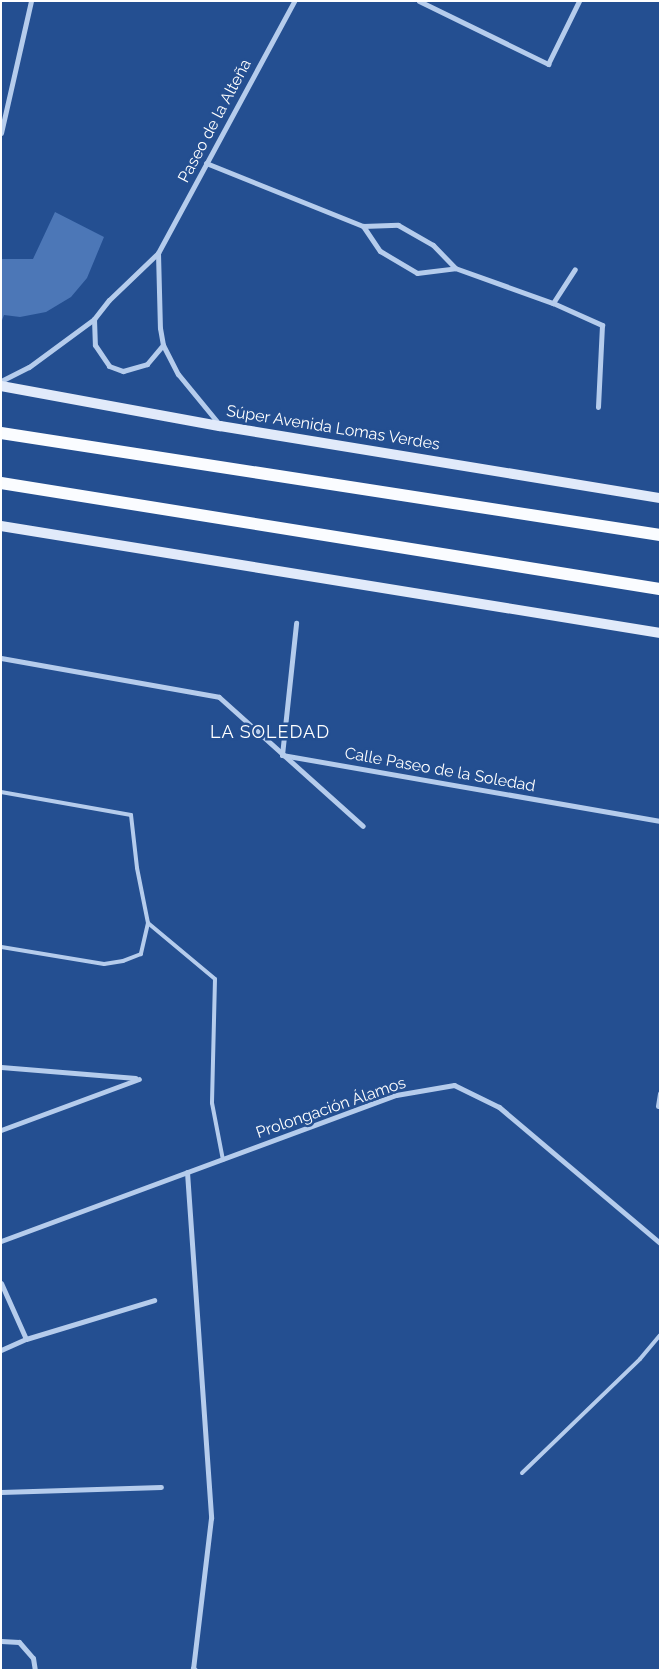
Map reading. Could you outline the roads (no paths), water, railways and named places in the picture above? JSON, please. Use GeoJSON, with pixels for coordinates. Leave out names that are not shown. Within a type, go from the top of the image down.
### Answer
{"type":"FeatureCollection","features":[{"type":"Feature","properties":{"kind":"main road","name":"Súper Avenida Lomas Verdes"},"geometry":{"type":"LineString","coordinates":[[1,386],[220,426],[660,498]]}},
{"type":"Feature","properties":{"kind":"main road"},"geometry":{"type":"LineString","coordinates":[[1,433],[660,535]]}},
{"type":"Feature","properties":{"kind":"main road"},"geometry":{"type":"LineString","coordinates":[[1,483],[660,589]]}},
{"type":"Feature","properties":{"kind":"main road"},"geometry":{"type":"LineString","coordinates":[[1,526],[660,633]]}},
{"type":"Feature","properties":{"kind":"street"},"geometry":{"type":"LineString","coordinates":[[1,133],[31,1]]}},
{"type":"Feature","properties":{"kind":"street","name":"Paseo de la Alteña"},"geometry":{"type":"LineString","coordinates":[[1,381],[29,367],[94,319],[109,300],[158,253],[294,1]]}},
{"type":"Feature","properties":{"kind":"street"},"geometry":{"type":"LineString","coordinates":[[419,1],[548,64],[579,1]]}},
{"type":"Feature","properties":{"kind":"street"},"geometry":{"type":"LineString","coordinates":[[206,163],[363,226],[398,225],[433,245],[455,268]]}},
{"type":"Feature","properties":{"kind":"street"},"geometry":{"type":"LineString","coordinates":[[363,226],[380,251],[417,272],[455,268],[553,303],[602,325],[598,407]]}},
{"type":"Feature","properties":{"kind":"street","name":"Paseo de la Alteña"},"geometry":{"type":"LineString","coordinates":[[158,253],[160,328],[163,345],[178,374],[220,426]]}},
{"type":"Feature","properties":{"kind":"street"},"geometry":{"type":"LineString","coordinates":[[553,303],[576,270]]}},
{"type":"Feature","properties":{"kind":"street"},"geometry":{"type":"LineString","coordinates":[[94,319],[95,345],[108,366],[123,371],[147,364],[163,345]]}},
{"type":"Feature","properties":{"kind":"street"},"geometry":{"type":"LineString","coordinates":[[282,755],[296,623]]}},
{"type":"Feature","properties":{"kind":"street"},"geometry":{"type":"LineString","coordinates":[[1,658],[219,697],[363,826]]}},
{"type":"Feature","properties":{"kind":"street","name":"Calle Paseo de la Soledad"},"geometry":{"type":"LineString","coordinates":[[282,755],[660,821]]}},
{"type":"Feature","properties":{"kind":"street"},"geometry":{"type":"LineString","coordinates":[[1,1067],[139,1079],[1,1130]]}},
{"type":"Feature","properties":{"kind":"street","name":"Prolongación Álamos"},"geometry":{"type":"LineString","coordinates":[[1,1241],[396,1095],[454,1085],[499,1107],[660,1243]]}},
{"type":"Feature","properties":{"kind":"street"},"geometry":{"type":"LineString","coordinates":[[658,1106],[660,1093]]}},
{"type":"Feature","properties":{"kind":"street"},"geometry":{"type":"LineString","coordinates":[[186,1172],[211,1518],[193,1668],[195,1670]]}},
{"type":"Feature","properties":{"kind":"street"},"geometry":{"type":"LineString","coordinates":[[1,1283],[26,1339]]}},
{"type":"Feature","properties":{"kind":"street"},"geometry":{"type":"LineString","coordinates":[[1,1350],[26,1339],[154,1300]]}},
{"type":"Feature","properties":{"kind":"street"},"geometry":{"type":"LineString","coordinates":[[1,1492],[161,1488]]}},
{"type":"Feature","properties":{"kind":"street"},"geometry":{"type":"LineString","coordinates":[[1,1641],[19,1642],[34,1658],[35,1670]]}},
{"type":"Feature","properties":{"kind":"lane"},"geometry":{"type":"LineString","coordinates":[[1,792],[131,815],[137,868],[148,923],[141,954],[123,961],[104,964],[1,947]]}},
{"type":"Feature","properties":{"kind":"lane"},"geometry":{"type":"LineString","coordinates":[[148,923],[214,979],[212,1102],[223,1160]]}},
{"type":"Feature","properties":{"kind":"lane"},"geometry":{"type":"LineString","coordinates":[[522,1472],[640,1359],[660,1335]]}},
{"type":"Feature","properties":{"kind":"district","name":"LA SOLEDAD"},"geometry":{"type":"Point","coordinates":[270,732]}}]}
